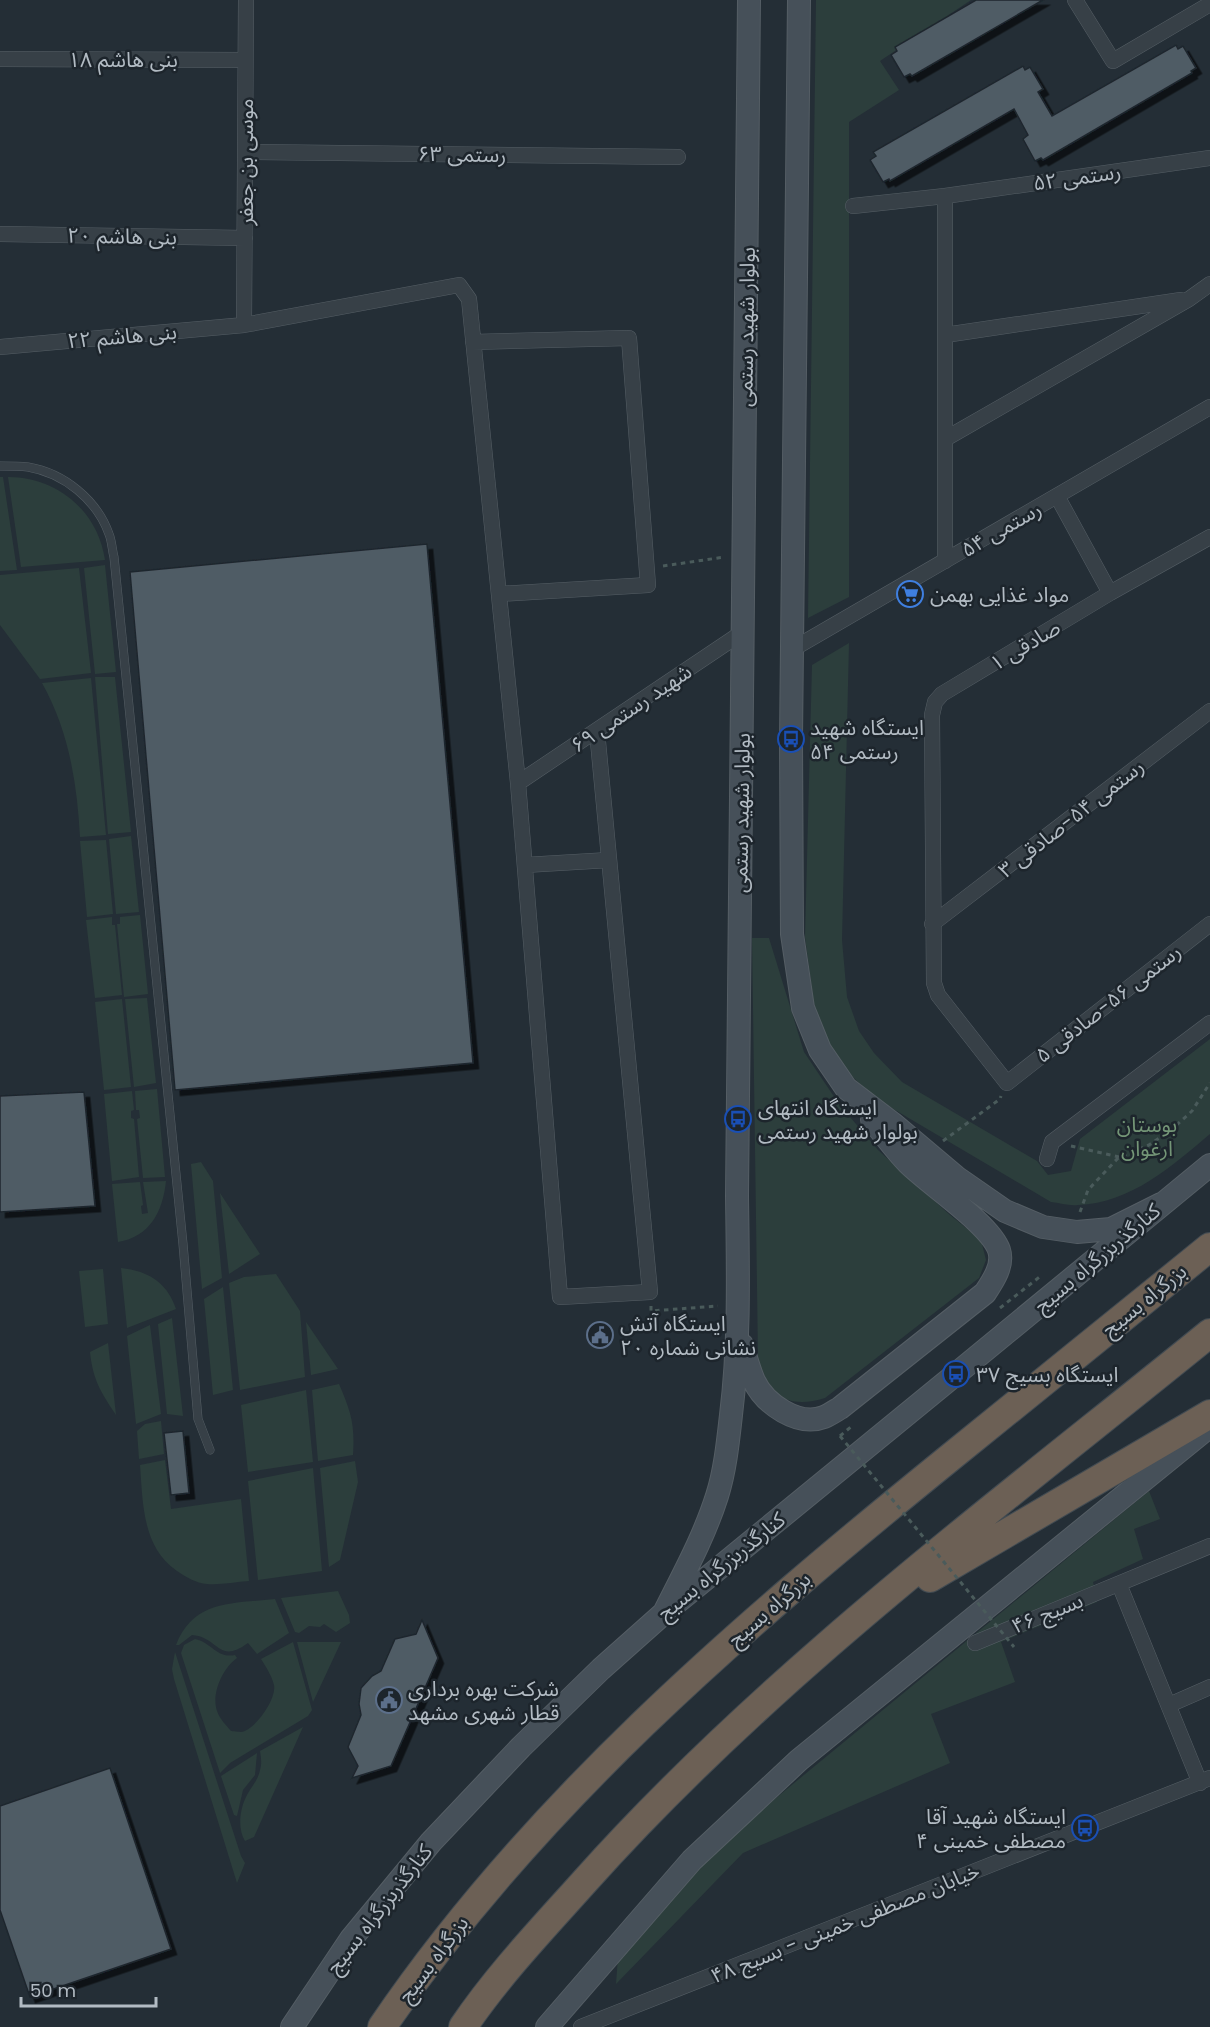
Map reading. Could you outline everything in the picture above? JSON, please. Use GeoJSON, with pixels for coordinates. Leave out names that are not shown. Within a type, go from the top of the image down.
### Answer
{"type":"FeatureCollection","features":[{"type":"Feature","properties":{"kind":"highway","name":"بزرگراه بسیج"},"geometry":{"type":"LineString","coordinates":[[382,2027],[420,1972],[489,1887],[575,1791],[665,1701],[776,1601],[1210,1247]]}},
{"type":"Feature","properties":{"kind":"highway"},"geometry":{"type":"LineString","coordinates":[[463,2027],[540,1930],[623,1838],[711,1750],[855,1622],[1210,1333]]}},
{"type":"Feature","properties":{"kind":"highway"},"geometry":{"type":"LineString","coordinates":[[855,1622],[1210,1414]]}},
{"type":"Feature","properties":{"kind":"main road","name":"بولوار شهید رستمی"},"geometry":{"type":"LineString","coordinates":[[664,1612],[703,1534],[718,1495],[728,1444],[738,1333],[749,0]]}},
{"type":"Feature","properties":{"kind":"main road"},"geometry":{"type":"LineString","coordinates":[[738,1333],[755,1383],[770,1401],[783,1412],[797,1417],[811,1419],[824,1417],[840,1408],[984,1293],[994,1280],[999,1265],[999,1251],[990,1234],[909,1164],[846,1088],[820,1050],[803,1008],[792,934],[791,650],[799,0]]}},
{"type":"Feature","properties":{"kind":"main road"},"geometry":{"type":"LineString","coordinates":[[846,1088],[956,1177],[1005,1211],[1043,1227],[1077,1232],[1111,1229],[1161,1204]]}},
{"type":"Feature","properties":{"kind":"main road","name":"کنارگذربزرگراه بسیج"},"geometry":{"type":"LineString","coordinates":[[292,2027],[351,1940],[431,1842],[521,1747],[601,1669],[664,1612],[1210,1165]]}},
{"type":"Feature","properties":{"kind":"main road"},"geometry":{"type":"LineString","coordinates":[[548,2027],[692,1860],[799,1760],[1210,1426]]}},
{"type":"Feature","properties":{"kind":"street","name":"موسی بن جعفر"},"geometry":{"type":"LineString","coordinates":[[244,325],[246,0]]}},
{"type":"Feature","properties":{"kind":"street"},"geometry":{"type":"LineString","coordinates":[[1075,0],[1113,61],[1210,4]]}},
{"type":"Feature","properties":{"kind":"street","name":"بنی هاشم ۱۸"},"geometry":{"type":"LineString","coordinates":[[0,59],[246,60]]}},
{"type":"Feature","properties":{"kind":"street","name":"رستمی ۶۳"},"geometry":{"type":"LineString","coordinates":[[245,152],[678,157]]}},
{"type":"Feature","properties":{"kind":"street","name":"رستمی ۵۲"},"geometry":{"type":"LineString","coordinates":[[853,206],[945,196],[1210,158]]}},
{"type":"Feature","properties":{"kind":"street"},"geometry":{"type":"LineString","coordinates":[[945,196],[945,561]]}},
{"type":"Feature","properties":{"kind":"street","name":"بنی هاشم ۲۰"},"geometry":{"type":"LineString","coordinates":[[0,234],[244,238]]}},
{"type":"Feature","properties":{"kind":"street"},"geometry":{"type":"LineString","coordinates":[[945,440],[1190,299],[1210,284]]}},
{"type":"Feature","properties":{"kind":"street","name":"بنی هاشم ۲۲"},"geometry":{"type":"LineString","coordinates":[[0,347],[244,325],[459,285],[469,299],[473,342]]}},
{"type":"Feature","properties":{"kind":"street"},"geometry":{"type":"LineString","coordinates":[[945,335],[1190,299]]}},
{"type":"Feature","properties":{"kind":"street"},"geometry":{"type":"LineString","coordinates":[[499,594],[648,585],[629,338],[473,342],[518,783],[560,1297],[650,1292],[597,731]]}},
{"type":"Feature","properties":{"kind":"street","name":"رستمی ۵۴"},"geometry":{"type":"LineString","coordinates":[[791,650],[1210,407]]}},
{"type":"Feature","properties":{"kind":"street"},"geometry":{"type":"LineString","coordinates":[[1057,496],[1110,593]]}},
{"type":"Feature","properties":{"kind":"street","name":"صادقی ۱"},"geometry":{"type":"LineString","coordinates":[[932,924],[932,715],[935,702],[942,694],[1110,593],[1210,537]]}},
{"type":"Feature","properties":{"kind":"street","name":"شهید رستمی ۶۹"},"geometry":{"type":"LineString","coordinates":[[518,783],[743,632]]}},
{"type":"Feature","properties":{"kind":"street","name":"رستمی ۵۴-صادقی ۳"},"geometry":{"type":"LineString","coordinates":[[932,924],[1210,711]]}},
{"type":"Feature","properties":{"kind":"street"},"geometry":{"type":"LineString","coordinates":[[525,866],[609,860]]}},
{"type":"Feature","properties":{"kind":"street"},"geometry":{"type":"LineString","coordinates":[[932,924],[932,972],[938,995],[1007,1083]]}},
{"type":"Feature","properties":{"kind":"street","name":"رستمی ۵۶-صادقی ۵"},"geometry":{"type":"LineString","coordinates":[[1007,1083],[1210,924]]}},
{"type":"Feature","properties":{"kind":"street"},"geometry":{"type":"LineString","coordinates":[[1047,1159],[1053,1142],[1210,1023]]}},
{"type":"Feature","properties":{"kind":"street","name":"بسیج ۴۶"},"geometry":{"type":"LineString","coordinates":[[975,1643],[1210,1546]]}},
{"type":"Feature","properties":{"kind":"street"},"geometry":{"type":"LineString","coordinates":[[1119,1584],[1169,1705],[1205,1780]]}},
{"type":"Feature","properties":{"kind":"street"},"geometry":{"type":"LineString","coordinates":[[1169,1705],[1210,1687]]}},
{"type":"Feature","properties":{"kind":"street","name":"خیابان مصطفی خمینی - بسیج ۴۸"},"geometry":{"type":"LineString","coordinates":[[581,2027],[1205,1780]]}},
{"type":"Feature","properties":{"kind":"lane"},"geometry":{"type":"LineString","coordinates":[[0,466],[28,467],[52,474],[69,483],[88,500],[109,533],[114,557],[198,1419],[210,1450]]}},
{"type":"Feature","properties":{"kind":"path"},"geometry":{"type":"LineString","coordinates":[[647,568],[744,554]]}},
{"type":"Feature","properties":{"kind":"path"},"geometry":{"type":"LineString","coordinates":[[952,1148],[943,1140],[1000,1099],[1007,1083]]}},
{"type":"Feature","properties":{"kind":"path"},"geometry":{"type":"LineString","coordinates":[[1089,1214],[1079,1215],[1088,1190],[1119,1157],[1149,1145],[1170,1131],[1192,1111],[1210,1083]]}},
{"type":"Feature","properties":{"kind":"path"},"geometry":{"type":"LineString","coordinates":[[1053,1142],[1119,1157]]}},
{"type":"Feature","properties":{"kind":"path"},"geometry":{"type":"LineString","coordinates":[[1000,1308],[1046,1272]]}},
{"type":"Feature","properties":{"kind":"path"},"geometry":{"type":"LineString","coordinates":[[650,1292],[651,1311],[738,1304]]}},
{"type":"Feature","properties":{"kind":"path"},"geometry":{"type":"LineString","coordinates":[[840,1436],[1014,1647]]}},
{"type":"Feature","properties":{"kind":"green space"},"geometry":{"type":"Polygon","coordinates":[[[816,0],[971,0],[880,61],[899,90],[849,122],[849,597],[808,618],[816,0]]]}},
{"type":"Feature","properties":{"kind":"green space"},"geometry":{"type":"Polygon","coordinates":[[[0,477],[3,477],[17,570],[0,571],[0,477]]]}},
{"type":"Feature","properties":{"kind":"green space"},"geometry":{"type":"Polygon","coordinates":[[[8,477],[43,483],[72,500],[94,526],[105,560],[21,567],[8,477]]]}},
{"type":"Feature","properties":{"kind":"green space"},"geometry":{"type":"Polygon","coordinates":[[[105,565],[116,672],[95,674],[84,568],[105,565]]]}},
{"type":"Feature","properties":{"kind":"green space"},"geometry":{"type":"Polygon","coordinates":[[[79,568],[91,673],[40,679],[0,625],[0,575],[79,568]]]}},
{"type":"Feature","properties":{"kind":"green space","name":"بوستان ارغوان"},"geometry":{"type":"Polygon","coordinates":[[[849,643],[842,940],[847,997],[859,1031],[874,1053],[902,1082],[1037,1161],[1048,1175],[1071,1171],[1080,1139],[1210,1039],[1210,1134],[1150,1181],[1116,1198],[1097,1203],[1068,1205],[1051,1202],[873,1097],[843,1067],[827,1039],[814,1005],[805,937],[812,665],[849,643]]]}},
{"type":"Feature","properties":{"kind":"green space"},"geometry":{"type":"Polygon","coordinates":[[[95,677],[115,677],[131,832],[108,834],[95,677]]]}},
{"type":"Feature","properties":{"kind":"green space"},"geometry":{"type":"Polygon","coordinates":[[[91,678],[106,835],[80,837],[77,797],[70,758],[59,720],[42,683],[91,678]]]}},
{"type":"Feature","properties":{"kind":"green space"},"geometry":{"type":"Polygon","coordinates":[[[131,836],[139,912],[116,914],[109,839],[131,836]]]}},
{"type":"Feature","properties":{"kind":"green space"},"geometry":{"type":"Polygon","coordinates":[[[106,840],[113,914],[87,917],[80,841],[106,840]]]}},
{"type":"Feature","properties":{"kind":"green space"},"geometry":{"type":"Polygon","coordinates":[[[140,915],[148,994],[124,997],[117,924],[120,924],[120,917],[140,915]]]}},
{"type":"Feature","properties":{"kind":"green space"},"geometry":{"type":"Polygon","coordinates":[[[112,917],[112,925],[115,925],[122,995],[95,998],[86,920],[112,917]]]}},
{"type":"Feature","properties":{"kind":"green space"},"geometry":{"type":"Polygon","coordinates":[[[752,938],[769,938],[804,1052],[839,1104],[878,1150],[981,1240],[986,1260],[979,1278],[825,1398],[812,1401],[789,1400],[772,1390],[761,1370],[758,1357],[752,938]]]}},
{"type":"Feature","properties":{"kind":"green space"},"geometry":{"type":"Polygon","coordinates":[[[147,998],[156,1083],[134,1087],[125,999],[147,998]]]}},
{"type":"Feature","properties":{"kind":"green space"},"geometry":{"type":"Polygon","coordinates":[[[122,999],[131,1087],[104,1090],[95,1002],[122,999]]]}},
{"type":"Feature","properties":{"kind":"green space"},"geometry":{"type":"Polygon","coordinates":[[[157,1089],[165,1177],[143,1178],[137,1119],[140,1118],[139,1110],[136,1110],[135,1091],[157,1089]]]}},
{"type":"Feature","properties":{"kind":"green space"},"geometry":{"type":"Polygon","coordinates":[[[132,1091],[134,1110],[131,1111],[131,1118],[134,1119],[139,1177],[112,1181],[104,1094],[132,1091]]]}},
{"type":"Feature","properties":{"kind":"green space"},"geometry":{"type":"Polygon","coordinates":[[[201,1162],[213,1181],[222,1278],[202,1289],[191,1164],[201,1162]]]}},
{"type":"Feature","properties":{"kind":"green space"},"geometry":{"type":"Polygon","coordinates":[[[166,1181],[162,1202],[153,1221],[139,1235],[118,1242],[112,1184],[140,1182],[142,1214],[148,1213],[143,1182],[166,1181]]]}},
{"type":"Feature","properties":{"kind":"green space"},"geometry":{"type":"Polygon","coordinates":[[[220,1193],[260,1254],[229,1274],[220,1193]]]}},
{"type":"Feature","properties":{"kind":"green space"},"geometry":{"type":"Polygon","coordinates":[[[121,1268],[148,1275],[162,1285],[176,1309],[127,1328],[121,1268]]]}},
{"type":"Feature","properties":{"kind":"green space"},"geometry":{"type":"Polygon","coordinates":[[[103,1269],[108,1324],[85,1327],[79,1271],[103,1269]]]}},
{"type":"Feature","properties":{"kind":"green space"},"geometry":{"type":"Polygon","coordinates":[[[276,1274],[300,1311],[305,1377],[240,1390],[229,1283],[244,1277],[276,1274]]]}},
{"type":"Feature","properties":{"kind":"green space"},"geometry":{"type":"Polygon","coordinates":[[[223,1287],[233,1390],[213,1395],[204,1299],[223,1287]]]}},
{"type":"Feature","properties":{"kind":"green space"},"geometry":{"type":"Polygon","coordinates":[[[172,1318],[183,1416],[167,1414],[158,1324],[172,1318]]]}},
{"type":"Feature","properties":{"kind":"green space"},"geometry":{"type":"Polygon","coordinates":[[[306,1322],[338,1369],[311,1375],[306,1322]]]}},
{"type":"Feature","properties":{"kind":"green space"},"geometry":{"type":"Polygon","coordinates":[[[150,1325],[161,1414],[136,1424],[127,1336],[150,1325]]]}},
{"type":"Feature","properties":{"kind":"green space"},"geometry":{"type":"Polygon","coordinates":[[[108,1343],[116,1415],[98,1386],[90,1352],[108,1343]]]}},
{"type":"Feature","properties":{"kind":"green space"},"geometry":{"type":"Polygon","coordinates":[[[339,1384],[351,1418],[353,1455],[318,1461],[312,1390],[339,1384]]]}},
{"type":"Feature","properties":{"kind":"green space"},"geometry":{"type":"Polygon","coordinates":[[[306,1390],[313,1462],[248,1472],[241,1405],[306,1390]]]}},
{"type":"Feature","properties":{"kind":"green space"},"geometry":{"type":"Polygon","coordinates":[[[161,1421],[164,1454],[139,1459],[137,1431],[145,1424],[161,1421]]]}},
{"type":"Feature","properties":{"kind":"green space"},"geometry":{"type":"Polygon","coordinates":[[[165,1460],[171,1509],[241,1499],[249,1581],[218,1584],[199,1582],[177,1571],[157,1550],[146,1523],[140,1465],[165,1460]]]}},
{"type":"Feature","properties":{"kind":"green space"},"geometry":{"type":"Polygon","coordinates":[[[355,1461],[358,1482],[340,1560],[329,1567],[320,1468],[355,1461]]]}},
{"type":"Feature","properties":{"kind":"green space"},"geometry":{"type":"Polygon","coordinates":[[[313,1468],[322,1571],[258,1580],[248,1481],[313,1468]]]}},
{"type":"Feature","properties":{"kind":"green space"},"geometry":{"type":"Polygon","coordinates":[[[1149,1491],[1160,1519],[1134,1529],[1143,1559],[1093,1582],[1097,1602],[1001,1642],[1015,1682],[931,1714],[950,1763],[743,1853],[616,1984],[618,1957],[697,1863],[1149,1491]]]}},
{"type":"Feature","properties":{"kind":"green space"},"geometry":{"type":"Polygon","coordinates":[[[338,1591],[349,1615],[350,1623],[336,1632],[324,1624],[320,1627],[309,1626],[299,1633],[295,1632],[281,1598],[338,1591]]]}},
{"type":"Feature","properties":{"kind":"green space"},"geometry":{"type":"Polygon","coordinates":[[[275,1599],[289,1633],[257,1654],[248,1643],[238,1649],[224,1651],[208,1640],[192,1635],[176,1645],[193,1619],[204,1612],[230,1604],[275,1599]]]}},
{"type":"Feature","properties":{"kind":"green space"},"geometry":{"type":"Polygon","coordinates":[[[195,1639],[223,1655],[235,1655],[237,1658],[223,1674],[216,1697],[218,1714],[231,1731],[246,1730],[264,1713],[272,1698],[274,1685],[261,1659],[293,1642],[312,1710],[308,1716],[230,1763],[220,1773],[181,1653],[184,1645],[195,1639]]]}},
{"type":"Feature","properties":{"kind":"green space"},"geometry":{"type":"Polygon","coordinates":[[[297,1642],[341,1642],[313,1702],[297,1642]]]}},
{"type":"Feature","properties":{"kind":"green space"},"geometry":{"type":"Polygon","coordinates":[[[175,1652],[245,1863],[237,1883],[174,1679],[172,1669],[175,1652]]]}},
{"type":"Feature","properties":{"kind":"green space"},"geometry":{"type":"Polygon","coordinates":[[[303,1727],[254,1837],[245,1841],[240,1824],[241,1812],[247,1795],[259,1774],[260,1751],[303,1727]]]}},
{"type":"Feature","properties":{"kind":"green space"},"geometry":{"type":"Polygon","coordinates":[[[257,1753],[255,1775],[243,1790],[237,1816],[234,1815],[221,1776],[257,1753]]]}},
{"type":"Feature","properties":{"kind":"building"},"geometry":{"type":"Polygon","coordinates":[[[976,0],[1043,0],[912,76],[910,74],[904,77],[891,55],[897,51],[895,47],[976,0]]]}},
{"type":"Feature","properties":{"kind":"building"},"geometry":{"type":"Polygon","coordinates":[[[1176,45],[1178,49],[1183,46],[1196,68],[1191,71],[1192,73],[1043,160],[1041,158],[1035,161],[1023,139],[1028,135],[1014,109],[890,181],[889,179],[883,182],[870,160],[876,156],[873,152],[1023,66],[1025,70],[1030,67],[1043,89],[1038,92],[1052,116],[1176,45]]]}},
{"type":"Feature","properties":{"kind":"building"},"geometry":{"type":"Polygon","coordinates":[[[427,544],[473,1063],[175,1090],[130,572],[427,544]]]}},
{"type":"Feature","properties":{"kind":"building"},"geometry":{"type":"Polygon","coordinates":[[[84,1092],[95,1206],[0,1212],[0,1096],[84,1092]]]}},
{"type":"Feature","properties":{"kind":"building"},"geometry":{"type":"Polygon","coordinates":[[[183,1431],[189,1493],[171,1495],[164,1433],[183,1431]]]}},
{"type":"Feature","properties":{"kind":"building","name":"شرکت بهره برداری قطار شهری مشهد"},"geometry":{"type":"Polygon","coordinates":[[[422,1620],[438,1658],[391,1766],[352,1778],[358,1766],[348,1747],[361,1715],[359,1704],[361,1688],[372,1676],[381,1671],[395,1639],[416,1634],[422,1620]]]}},
{"type":"Feature","properties":{"kind":"building"},"geometry":{"type":"Polygon","coordinates":[[[110,1768],[171,1949],[30,1997],[0,1910],[0,1806],[110,1768]]]}},
{"type":"Feature","properties":{"kind":"place","name":"مواد غذایی بهمن"},"geometry":{"type":"Point","coordinates":[910,594]}},
{"type":"Feature","properties":{"kind":"place","name":"ایستگاه شهید رستمی ۵۴"},"geometry":{"type":"Point","coordinates":[791,739]}},
{"type":"Feature","properties":{"kind":"place","name":"ایستگاه انتهای بولوار شهید رستمی"},"geometry":{"type":"Point","coordinates":[738,1119]}},
{"type":"Feature","properties":{"kind":"place","name":"ایستگاه آتش نشانی شماره ۲۰"},"geometry":{"type":"Point","coordinates":[600,1335]}},
{"type":"Feature","properties":{"kind":"place","name":"ایستگاه بسیج ۳۷"},"geometry":{"type":"Point","coordinates":[956,1374]}},
{"type":"Feature","properties":{"kind":"place","name":"شرکت بهره برداری قطار شهری مشهد"},"geometry":{"type":"Point","coordinates":[389,1700]}},
{"type":"Feature","properties":{"kind":"place","name":"ایستگاه شهید آقا مصطفی خمینی ۴"},"geometry":{"type":"Point","coordinates":[1085,1828]}}]}
